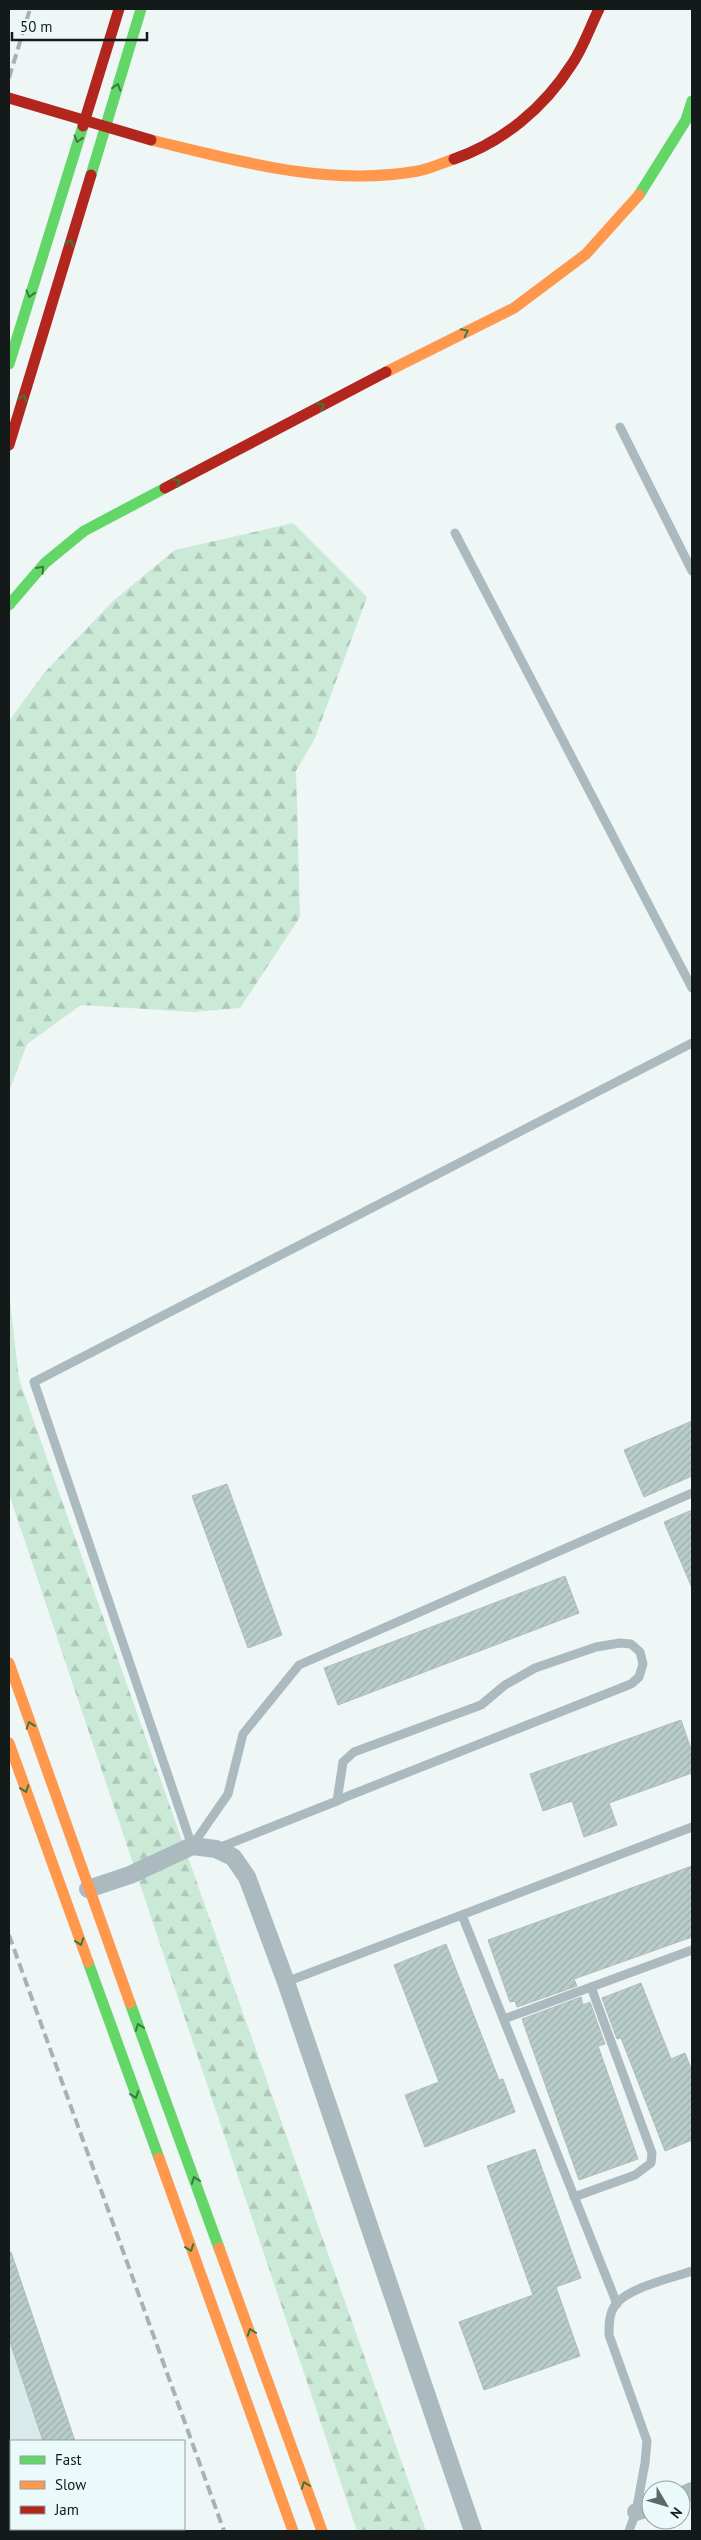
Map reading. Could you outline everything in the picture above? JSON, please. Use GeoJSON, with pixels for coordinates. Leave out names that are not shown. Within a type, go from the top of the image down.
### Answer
{"type":"FeatureCollection","features":[{"type":"Feature","properties":{"kind":"main road"},"geometry":{"type":"LineString","coordinates":[[9,364],[119,9]]}},
{"type":"Feature","properties":{"kind":"main road"},"geometry":{"type":"LineString","coordinates":[[9,445],[141,9]]}},
{"type":"Feature","properties":{"kind":"main road"},"geometry":{"type":"LineString","coordinates":[[9,98],[151,140],[259,166],[341,176],[419,170],[480,150],[534,112],[572,64],[599,9]]}},
{"type":"Feature","properties":{"kind":"main road"},"geometry":{"type":"LineString","coordinates":[[9,605],[45,563],[84,531],[418,355],[514,308],[586,254],[641,193],[686,120],[692,100]]}},
{"type":"Feature","properties":{"kind":"main road"},"geometry":{"type":"LineString","coordinates":[[9,1663],[88,1889],[322,2531]]}},
{"type":"Feature","properties":{"kind":"main road"},"geometry":{"type":"LineString","coordinates":[[9,1743],[293,2531]]}},
{"type":"Feature","properties":{"kind":"street"},"geometry":{"type":"LineString","coordinates":[[88,1889],[130,1875],[192,1846],[216,1849],[233,1857],[247,1877],[286,1982],[473,2531]]}},
{"type":"Feature","properties":{"kind":"lane"},"geometry":{"type":"LineString","coordinates":[[620,427],[692,571]]}},
{"type":"Feature","properties":{"kind":"lane"},"geometry":{"type":"LineString","coordinates":[[455,533],[692,988]]}},
{"type":"Feature","properties":{"kind":"lane"},"geometry":{"type":"LineString","coordinates":[[192,1846],[34,1382],[692,1043]]}},
{"type":"Feature","properties":{"kind":"lane"},"geometry":{"type":"LineString","coordinates":[[192,1846],[228,1794],[243,1734],[299,1665],[692,1493]]}},
{"type":"Feature","properties":{"kind":"lane"},"geometry":{"type":"LineString","coordinates":[[216,1849],[337,1801],[631,1684],[639,1677],[643,1664],[640,1652],[631,1644],[612,1644],[596,1647],[535,1668],[505,1685],[481,1705],[354,1752],[343,1762],[337,1801]]}},
{"type":"Feature","properties":{"kind":"lane"},"geometry":{"type":"LineString","coordinates":[[286,1982],[692,1827]]}},
{"type":"Feature","properties":{"kind":"lane"},"geometry":{"type":"LineString","coordinates":[[462,1914],[617,2304]]}},
{"type":"Feature","properties":{"kind":"lane"},"geometry":{"type":"LineString","coordinates":[[504,2019],[692,1950]]}},
{"type":"Feature","properties":{"kind":"lane"},"geometry":{"type":"LineString","coordinates":[[574,2197],[635,2175],[651,2163],[652,2153],[591,1987]]}},
{"type":"Feature","properties":{"kind":"lane"},"geometry":{"type":"LineString","coordinates":[[644,2480],[647,2441],[608,2334],[610,2317],[617,2304],[632,2292],[692,2271]]}},
{"type":"Feature","properties":{"kind":"lane"},"geometry":{"type":"LineString","coordinates":[[629,2531],[641,2513]]}},
{"type":"Feature","properties":{"kind":"shaded area"},"geometry":{"type":"Polygon","coordinates":[[[9,2265],[69,2440],[10,2440],[9,2513],[9,2265]]]}},
{"type":"Feature","properties":{"kind":"green space"},"geometry":{"type":"Polygon","coordinates":[[[293,523],[367,597],[315,738],[296,771],[300,917],[240,1008],[193,1012],[81,1005],[27,1044],[9,1091],[9,721],[44,673],[113,601],[175,550],[293,523]]]}},
{"type":"Feature","properties":{"kind":"green space"},"geometry":{"type":"Polygon","coordinates":[[[9,1293],[19,1379],[426,2531],[357,2531],[9,1494],[9,1293]]]}},
{"type":"Feature","properties":{"kind":"building"},"geometry":{"type":"Polygon","coordinates":[[[692,1421],[692,1476],[644,1497],[624,1450],[692,1421]]]}},
{"type":"Feature","properties":{"kind":"building"},"geometry":{"type":"Polygon","coordinates":[[[227,1484],[282,1635],[248,1648],[192,1496],[227,1484]]]}},
{"type":"Feature","properties":{"kind":"building"},"geometry":{"type":"Polygon","coordinates":[[[692,1510],[692,1588],[664,1522],[692,1510]]]}},
{"type":"Feature","properties":{"kind":"building"},"geometry":{"type":"Polygon","coordinates":[[[565,1576],[579,1613],[338,1705],[324,1668],[565,1576]]]}},
{"type":"Feature","properties":{"kind":"building"},"geometry":{"type":"Polygon","coordinates":[[[681,1720],[692,1752],[692,1773],[609,1803],[617,1825],[584,1837],[572,1801],[543,1811],[530,1774],[681,1720]]]}},
{"type":"Feature","properties":{"kind":"building"},"geometry":{"type":"Polygon","coordinates":[[[692,1866],[692,1937],[574,1979],[577,1986],[517,2007],[515,2001],[510,2002],[488,1940],[692,1866]]]}},
{"type":"Feature","properties":{"kind":"building"},"geometry":{"type":"Polygon","coordinates":[[[446,1944],[499,2080],[503,2079],[515,2112],[425,2147],[405,2095],[439,2082],[394,1965],[446,1944]]]}},
{"type":"Feature","properties":{"kind":"building"},"geometry":{"type":"Polygon","coordinates":[[[641,1983],[671,2059],[685,2053],[692,2071],[692,2140],[665,2151],[621,2038],[617,2039],[602,1998],[641,1983]]]}},
{"type":"Feature","properties":{"kind":"building"},"geometry":{"type":"Polygon","coordinates":[[[581,1997],[583,2005],[590,2002],[605,2044],[598,2046],[638,2159],[579,2180],[522,2019],[581,1997]]]}},
{"type":"Feature","properties":{"kind":"building"},"geometry":{"type":"Polygon","coordinates":[[[535,2149],[581,2278],[556,2287],[580,2356],[484,2390],[459,2322],[533,2295],[487,2166],[535,2149]]]}},
{"type":"Feature","properties":{"kind":"building"},"geometry":{"type":"Polygon","coordinates":[[[11,2252],[75,2440],[43,2440],[9,2339],[9,2253],[11,2252]]]}},
{"type":"Feature","properties":{"kind":"railway"},"geometry":{"type":"LineString","coordinates":[[9,78],[30,9]]}},
{"type":"Feature","properties":{"kind":"railway"},"geometry":{"type":"LineString","coordinates":[[9,1935],[224,2531]]}},
{"type":"Feature","properties":{"kind":"traffic: fast"},"geometry":{"type":"LineString","coordinates":[[91,175],[141,9]]}},
{"type":"Feature","properties":{"kind":"traffic: fast"},"geometry":{"type":"LineString","coordinates":[[639,195],[686,120],[692,101]]}},
{"type":"Feature","properties":{"kind":"traffic: fast"},"geometry":{"type":"LineString","coordinates":[[9,364],[83,126]]}},
{"type":"Feature","properties":{"kind":"traffic: fast"},"geometry":{"type":"LineString","coordinates":[[9,605],[45,563],[84,531],[165,488]]}},
{"type":"Feature","properties":{"kind":"traffic: fast"},"geometry":{"type":"LineString","coordinates":[[88,1962],[159,2158]]}},
{"type":"Feature","properties":{"kind":"traffic: fast"},"geometry":{"type":"LineString","coordinates":[[130,2003],[219,2248]]}},
{"type":"Feature","properties":{"kind":"traffic: slow"},"geometry":{"type":"LineString","coordinates":[[151,140],[250,163],[317,174],[384,175],[423,170],[454,159]]}},
{"type":"Feature","properties":{"kind":"traffic: slow"},"geometry":{"type":"LineString","coordinates":[[386,372],[514,308],[586,254],[639,195]]}},
{"type":"Feature","properties":{"kind":"traffic: slow"},"geometry":{"type":"LineString","coordinates":[[9,1663],[130,2003]]}},
{"type":"Feature","properties":{"kind":"traffic: slow"},"geometry":{"type":"LineString","coordinates":[[9,1743],[88,1962]]}},
{"type":"Feature","properties":{"kind":"traffic: slow"},"geometry":{"type":"LineString","coordinates":[[159,2158],[293,2531]]}},
{"type":"Feature","properties":{"kind":"traffic: slow"},"geometry":{"type":"LineString","coordinates":[[219,2248],[322,2531]]}},
{"type":"Feature","properties":{"kind":"traffic: jam"},"geometry":{"type":"LineString","coordinates":[[83,126],[119,9]]}},
{"type":"Feature","properties":{"kind":"traffic: jam"},"geometry":{"type":"LineString","coordinates":[[454,159],[472,152],[505,133],[521,122],[549,95],[576,58],[599,9]]}},
{"type":"Feature","properties":{"kind":"traffic: jam"},"geometry":{"type":"LineString","coordinates":[[9,98],[151,140]]}},
{"type":"Feature","properties":{"kind":"traffic: jam"},"geometry":{"type":"LineString","coordinates":[[9,445],[91,175]]}},
{"type":"Feature","properties":{"kind":"traffic: jam"},"geometry":{"type":"LineString","coordinates":[[165,488],[386,372]]}}]}
